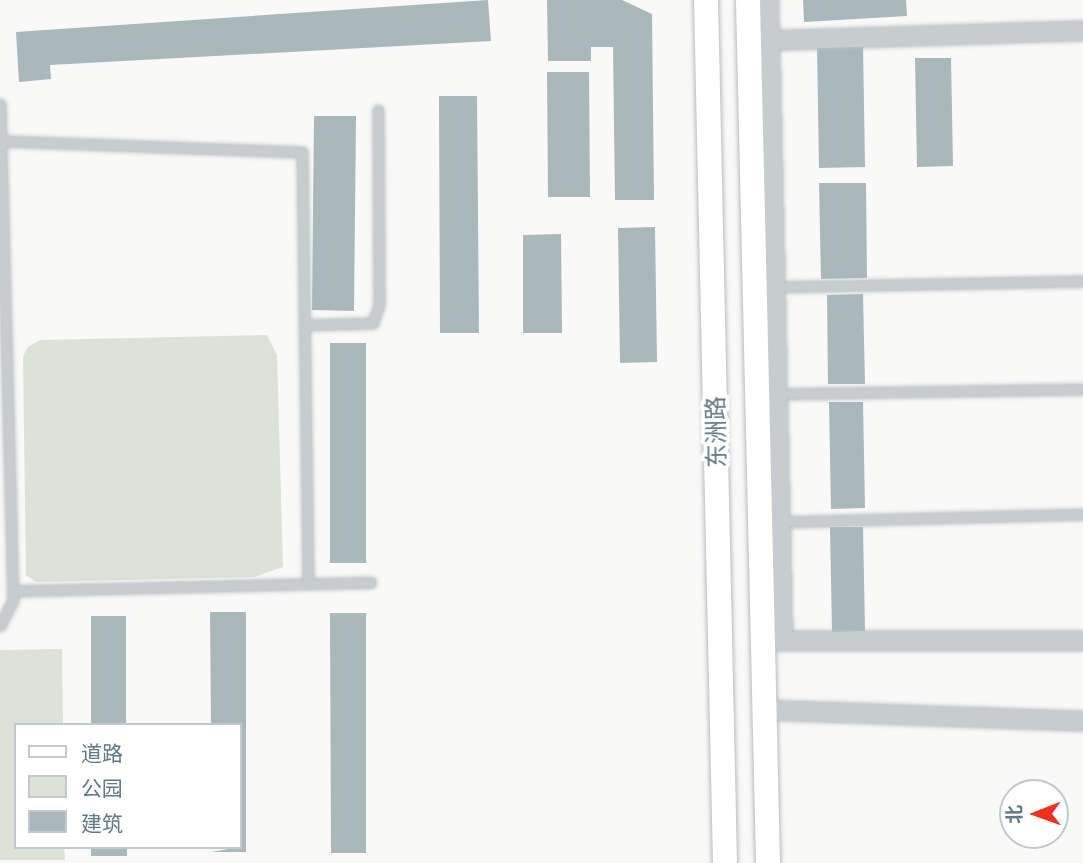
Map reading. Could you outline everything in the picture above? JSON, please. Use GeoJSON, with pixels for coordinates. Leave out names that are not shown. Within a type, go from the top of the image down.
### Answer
{"type":"FeatureCollection","features":[{"type":"Feature","properties":{"kind":"street","name":"东洲路"},"geometry":{"type":"LineString","coordinates":[[706,0],[725,863]]}},
{"type":"Feature","properties":{"kind":"street","name":"东洲路"},"geometry":{"type":"LineString","coordinates":[[748,0],[760,41],[773,641],[764,710],[768,863]]}},
{"type":"Feature","properties":{"kind":"street"},"geometry":{"type":"LineString","coordinates":[[769,0],[760,41],[775,287],[780,522],[773,641],[1083,641]]}},
{"type":"Feature","properties":{"kind":"street"},"geometry":{"type":"LineString","coordinates":[[760,41],[1083,31]]}},
{"type":"Feature","properties":{"kind":"street"},"geometry":{"type":"LineString","coordinates":[[764,710],[1083,721]]}},
{"type":"Feature","properties":{"kind":"lane"},"geometry":{"type":"LineString","coordinates":[[0,104],[3,360],[13,591],[0,626]]}},
{"type":"Feature","properties":{"kind":"lane"},"geometry":{"type":"LineString","coordinates":[[304,325],[373,323],[379,305],[379,110]]}},
{"type":"Feature","properties":{"kind":"lane"},"geometry":{"type":"LineString","coordinates":[[1,141],[302,152],[308,583]]}},
{"type":"Feature","properties":{"kind":"lane"},"geometry":{"type":"LineString","coordinates":[[775,287],[1083,281]]}},
{"type":"Feature","properties":{"kind":"lane"},"geometry":{"type":"LineString","coordinates":[[777,394],[1083,389]]}},
{"type":"Feature","properties":{"kind":"lane"},"geometry":{"type":"LineString","coordinates":[[780,522],[1083,514]]}},
{"type":"Feature","properties":{"kind":"lane"},"geometry":{"type":"LineString","coordinates":[[13,591],[371,582]]}},
{"type":"Feature","properties":{"kind":"green space"},"geometry":{"type":"Polygon","coordinates":[[[267,335],[277,355],[283,567],[254,577],[36,582],[26,575],[23,356],[28,347],[40,340],[267,335]]]}},
{"type":"Feature","properties":{"kind":"green space"},"geometry":{"type":"Polygon","coordinates":[[[62,649],[63,723],[14,723],[14,849],[64,849],[65,860],[0,860],[0,650],[62,649]]]}},
{"type":"Feature","properties":{"kind":"building"},"geometry":{"type":"Polygon","coordinates":[[[488,0],[491,41],[50,65],[51,79],[19,82],[16,32],[488,0]]]}},
{"type":"Feature","properties":{"kind":"building"},"geometry":{"type":"Polygon","coordinates":[[[547,0],[622,0],[652,14],[654,200],[615,200],[613,47],[591,47],[591,61],[548,61],[547,0]]]}},
{"type":"Feature","properties":{"kind":"building"},"geometry":{"type":"Polygon","coordinates":[[[803,0],[906,0],[907,16],[804,22],[803,0]]]}},
{"type":"Feature","properties":{"kind":"building"},"geometry":{"type":"Polygon","coordinates":[[[863,45],[865,167],[819,168],[817,46],[863,45]]]}},
{"type":"Feature","properties":{"kind":"building"},"geometry":{"type":"Polygon","coordinates":[[[915,58],[951,58],[953,166],[917,167],[915,58]]]}},
{"type":"Feature","properties":{"kind":"building"},"geometry":{"type":"Polygon","coordinates":[[[547,72],[589,72],[590,197],[548,197],[547,72]]]}},
{"type":"Feature","properties":{"kind":"building"},"geometry":{"type":"Polygon","coordinates":[[[439,96],[477,96],[479,333],[440,333],[439,96]]]}},
{"type":"Feature","properties":{"kind":"building"},"geometry":{"type":"Polygon","coordinates":[[[314,116],[356,116],[354,311],[312,310],[314,116]]]}},
{"type":"Feature","properties":{"kind":"building"},"geometry":{"type":"Polygon","coordinates":[[[819,183],[866,183],[867,278],[821,279],[819,183]]]}},
{"type":"Feature","properties":{"kind":"building"},"geometry":{"type":"Polygon","coordinates":[[[655,227],[657,362],[620,363],[618,228],[655,227]]]}},
{"type":"Feature","properties":{"kind":"building"},"geometry":{"type":"Polygon","coordinates":[[[561,234],[562,333],[523,333],[523,235],[561,234]]]}},
{"type":"Feature","properties":{"kind":"building"},"geometry":{"type":"Polygon","coordinates":[[[863,294],[865,384],[828,384],[827,295],[863,294]]]}},
{"type":"Feature","properties":{"kind":"building"},"geometry":{"type":"Polygon","coordinates":[[[330,343],[366,343],[366,563],[330,563],[330,343]]]}},
{"type":"Feature","properties":{"kind":"building"},"geometry":{"type":"Polygon","coordinates":[[[829,402],[863,402],[865,508],[831,509],[829,402]]]}},
{"type":"Feature","properties":{"kind":"building"},"geometry":{"type":"Polygon","coordinates":[[[830,527],[863,527],[865,631],[832,632],[830,527]]]}},
{"type":"Feature","properties":{"kind":"building"},"geometry":{"type":"Polygon","coordinates":[[[210,612],[246,612],[246,852],[211,852],[242,849],[242,723],[211,723],[210,612]]]}},
{"type":"Feature","properties":{"kind":"building"},"geometry":{"type":"Polygon","coordinates":[[[330,613],[366,613],[366,853],[331,853],[330,613]]]}},
{"type":"Feature","properties":{"kind":"building"},"geometry":{"type":"Polygon","coordinates":[[[91,616],[126,616],[126,723],[91,723],[91,616]]]}},
{"type":"Feature","properties":{"kind":"building"},"geometry":{"type":"Polygon","coordinates":[[[91,849],[127,849],[127,856],[91,856],[91,849]]]}}]}
